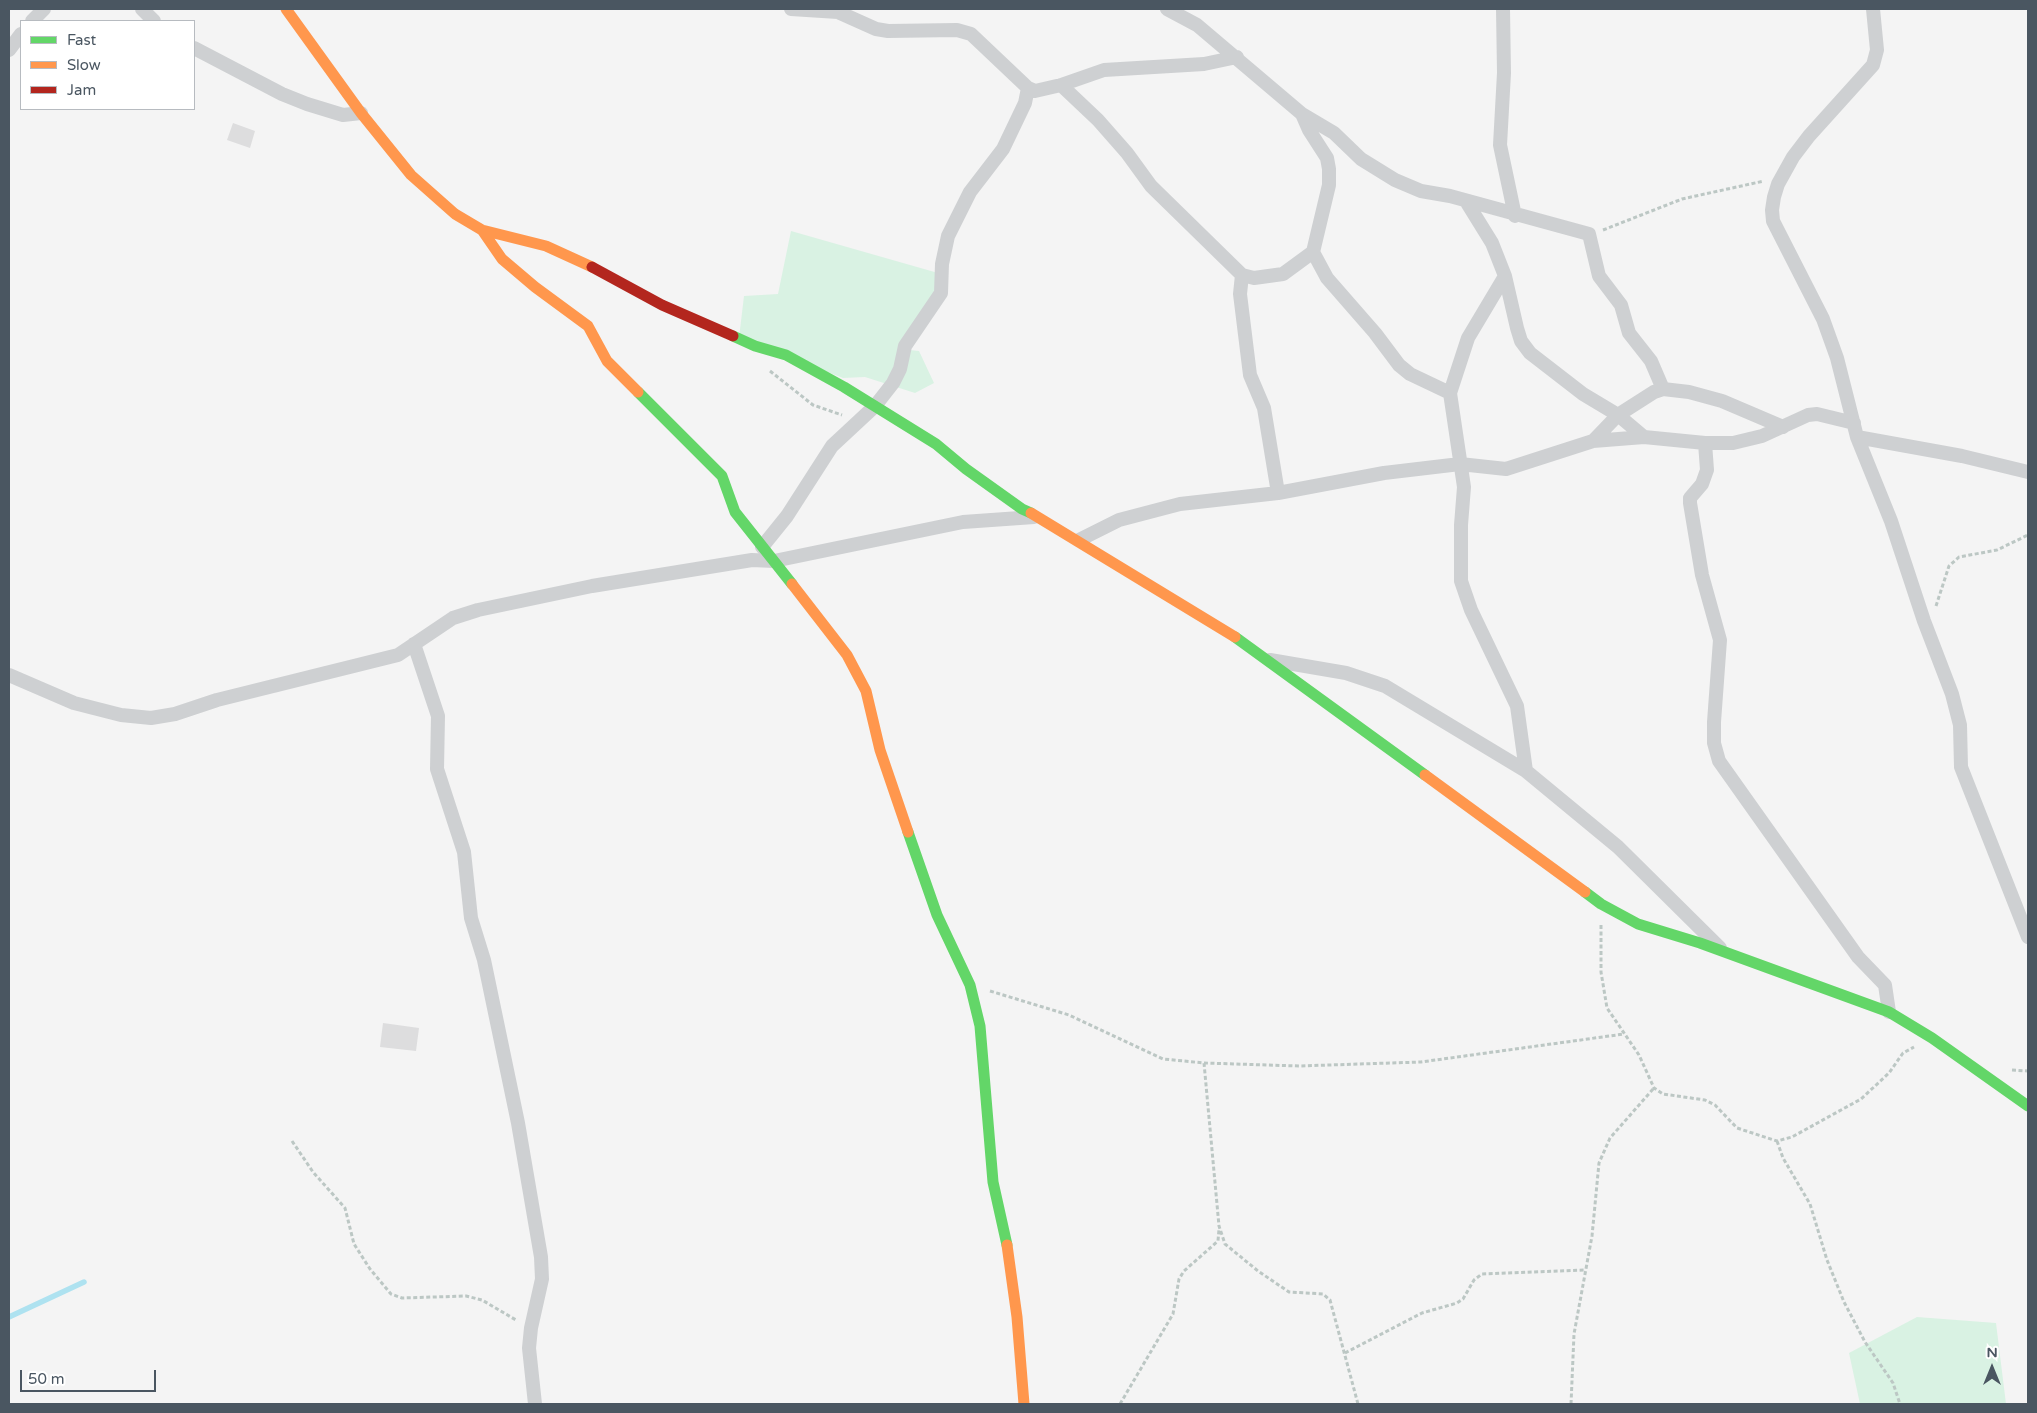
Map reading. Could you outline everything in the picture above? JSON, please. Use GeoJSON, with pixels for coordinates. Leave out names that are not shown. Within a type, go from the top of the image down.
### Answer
{"type":"FeatureCollection","features":[{"type":"Feature","properties":{"kind":"street"},"geometry":{"type":"LineString","coordinates":[[33,20],[44,9]]}},
{"type":"Feature","properties":{"kind":"street"},"geometry":{"type":"LineString","coordinates":[[142,9],[153,20]]}},
{"type":"Feature","properties":{"kind":"street"},"geometry":{"type":"LineString","coordinates":[[286,9],[322,56],[361,113],[411,175],[454,214],[482,230],[546,246],[613,277],[662,305],[756,346],[786,356],[844,386],[936,444],[966,469],[1014,503],[1079,540],[1220,626],[1601,904],[1638,924],[1724,952],[1889,1012],[1932,1038],[2028,1106]]}},
{"type":"Feature","properties":{"kind":"street"},"geometry":{"type":"LineString","coordinates":[[792,9],[838,12],[876,29],[888,31],[957,30],[972,34],[1028,88],[1035,91],[1061,85],[1104,70],[1204,64],[1226,61],[1237,57]]}},
{"type":"Feature","properties":{"kind":"street"},"geometry":{"type":"LineString","coordinates":[[1167,9],[1197,25],[1302,114],[1334,134],[1361,159],[1395,180],[1420,191],[1466,201],[1515,216],[1589,234],[1600,276],[1621,305],[1629,333],[1651,361],[1663,389]]}},
{"type":"Feature","properties":{"kind":"street"},"geometry":{"type":"LineString","coordinates":[[1503,9],[1504,74],[1500,145],[1515,216]]}},
{"type":"Feature","properties":{"kind":"street"},"geometry":{"type":"LineString","coordinates":[[1873,9],[1877,50],[1873,65],[1809,136],[1785,172],[1774,197],[1773,221],[1823,319],[1837,358],[1858,437],[1891,521],[1928,632],[1952,694],[1960,724],[1961,767],[2028,937]]}},
{"type":"Feature","properties":{"kind":"street"},"geometry":{"type":"LineString","coordinates":[[9,50],[20,34]]}},
{"type":"Feature","properties":{"kind":"street"},"geometry":{"type":"LineString","coordinates":[[195,49],[282,94],[307,104],[342,115],[361,113]]}},
{"type":"Feature","properties":{"kind":"street"},"geometry":{"type":"LineString","coordinates":[[1061,85],[1104,127],[1127,153],[1151,186],[1242,275],[1254,278],[1283,274],[1313,252],[1329,185],[1329,169],[1327,158],[1309,130],[1302,114]]}},
{"type":"Feature","properties":{"kind":"street"},"geometry":{"type":"LineString","coordinates":[[762,547],[787,516],[832,446],[875,406],[893,383],[900,369],[905,346],[916,327],[941,293],[942,264],[948,236],[970,192],[1003,148],[1025,103],[1028,88]]}},
{"type":"Feature","properties":{"kind":"street"},"geometry":{"type":"LineString","coordinates":[[1466,201],[1492,243],[1505,276],[1521,341],[1530,353],[1582,394],[1618,415],[1644,437]]}},
{"type":"Feature","properties":{"kind":"street"},"geometry":{"type":"LineString","coordinates":[[482,230],[502,259],[535,287],[588,326],[607,361],[722,476],[735,512],[847,655],[866,691],[880,750],[937,915],[970,985],[980,1026],[993,1182],[1008,1256],[1017,1317],[1024,1404]]}},
{"type":"Feature","properties":{"kind":"street"},"geometry":{"type":"LineString","coordinates":[[1313,252],[1327,278],[1375,333],[1399,365],[1410,374],[1450,393]]}},
{"type":"Feature","properties":{"kind":"street"},"geometry":{"type":"LineString","coordinates":[[1242,275],[1240,312],[1248,344],[1250,375],[1264,408],[1278,494]]}},
{"type":"Feature","properties":{"kind":"street"},"geometry":{"type":"LineString","coordinates":[[1505,276],[1468,338],[1450,393],[1464,487],[1461,525],[1461,580],[1471,610],[1517,706],[1526,771]]}},
{"type":"Feature","properties":{"kind":"street"},"geometry":{"type":"LineString","coordinates":[[1593,441],[1618,415],[1654,392],[1663,389],[1690,392],[1722,401],[1783,427]]}},
{"type":"Feature","properties":{"kind":"street"},"geometry":{"type":"LineString","coordinates":[[1079,540],[1119,520],[1180,504],[1278,494],[1384,473],[1460,464],[1506,469],[1524,465],[1593,441],[1644,437],[1705,444],[1744,441],[1783,427],[1808,414],[1818,414],[1854,423]]}},
{"type":"Feature","properties":{"kind":"street"},"geometry":{"type":"LineString","coordinates":[[1858,437],[1962,456],[2028,472]]}},
{"type":"Feature","properties":{"kind":"street"},"geometry":{"type":"LineString","coordinates":[[1705,444],[1707,470],[1702,484],[1690,498],[1690,503],[1702,575],[1720,640],[1714,722],[1714,743],[1719,761],[1858,957],[1885,984],[1889,1012]]}},
{"type":"Feature","properties":{"kind":"street"},"geometry":{"type":"LineString","coordinates":[[9,676],[74,703],[121,715],[151,718],[176,714],[217,700],[398,655],[453,618],[478,610],[601,584],[752,560],[774,561],[963,522],[1040,517]]}},
{"type":"Feature","properties":{"kind":"street"},"geometry":{"type":"LineString","coordinates":[[414,644],[438,716],[437,769],[464,852],[471,918],[484,960],[520,1133],[542,1267],[531,1328],[530,1348],[535,1404]]}},
{"type":"Feature","properties":{"kind":"street"},"geometry":{"type":"LineString","coordinates":[[1266,660],[1346,673],[1385,686],[1526,771],[1618,846],[1724,952]]}},
{"type":"Feature","properties":{"kind":"path"},"geometry":{"type":"LineString","coordinates":[[1589,234],[1682,199],[1764,181],[1785,172]]}},
{"type":"Feature","properties":{"kind":"path"},"geometry":{"type":"LineString","coordinates":[[1928,632],[1949,566],[1959,557],[1997,550],[2028,535]]}},
{"type":"Feature","properties":{"kind":"path"},"geometry":{"type":"LineString","coordinates":[[1601,904],[1603,991],[1608,1008],[1650,1075],[1654,1088],[1663,1094],[1706,1100],[1715,1105],[1737,1128],[1778,1141],[1792,1137],[1861,1099],[1889,1073],[1903,1053],[1932,1038]]}},
{"type":"Feature","properties":{"kind":"path"},"geometry":{"type":"LineString","coordinates":[[970,985],[1070,1015],[1162,1059],[1204,1063],[1299,1066],[1420,1062],[1624,1034]]}},
{"type":"Feature","properties":{"kind":"path"},"geometry":{"type":"LineString","coordinates":[[1120,1404],[1173,1314],[1179,1280],[1184,1271],[1218,1242],[1219,1226],[1204,1063]]}},
{"type":"Feature","properties":{"kind":"path"},"geometry":{"type":"LineString","coordinates":[[1571,1404],[1574,1334],[1592,1236],[1599,1162],[1610,1138],[1654,1088]]}},
{"type":"Feature","properties":{"kind":"path"},"geometry":{"type":"LineString","coordinates":[[292,1141],[313,1172],[345,1208],[354,1244],[370,1269],[391,1294],[402,1298],[466,1296],[482,1300],[531,1328]]}},
{"type":"Feature","properties":{"kind":"path"},"geometry":{"type":"LineString","coordinates":[[1778,1141],[1783,1158],[1810,1204],[1827,1260],[1844,1302],[1866,1344],[1893,1383],[1900,1404]]}},
{"type":"Feature","properties":{"kind":"path"},"geometry":{"type":"LineString","coordinates":[[1219,1226],[1225,1244],[1258,1271],[1289,1292],[1323,1294],[1330,1300],[1358,1404]]}},
{"type":"Feature","properties":{"kind":"path"},"geometry":{"type":"LineString","coordinates":[[1345,1353],[1422,1313],[1457,1303],[1463,1299],[1474,1280],[1482,1274],[1586,1270]]}},
{"type":"Feature","properties":{"kind":"green space"},"geometry":{"type":"Polygon","coordinates":[[[791,231],[938,273],[936,291],[900,349],[919,351],[934,383],[915,393],[865,377],[843,378],[739,338],[744,296],[778,294],[791,231]]]}},
{"type":"Feature","properties":{"kind":"green space"},"geometry":{"type":"Polygon","coordinates":[[[1917,1317],[1996,1323],[2006,1404],[1860,1404],[1849,1353],[1917,1317]]]}},
{"type":"Feature","properties":{"kind":"building"},"geometry":{"type":"Polygon","coordinates":[[[233,123],[255,131],[250,148],[227,140],[233,123]]]}},
{"type":"Feature","properties":{"kind":"building"},"geometry":{"type":"Polygon","coordinates":[[[383,1023],[419,1028],[416,1051],[380,1047],[383,1023]]]}},
{"type":"Feature","properties":{"kind":"waterway"},"geometry":{"type":"LineString","coordinates":[[9,1317],[84,1282]]}},
{"type":"Feature","properties":{"kind":"traffic: fast"},"geometry":{"type":"LineString","coordinates":[[733,336],[755,346],[786,355],[844,387],[936,444],[966,469],[1022,509],[1031,513]]}},
{"type":"Feature","properties":{"kind":"traffic: fast"},"geometry":{"type":"LineString","coordinates":[[638,392],[722,476],[735,512],[792,584]]}},
{"type":"Feature","properties":{"kind":"traffic: fast"},"geometry":{"type":"LineString","coordinates":[[1235,637],[1425,775]]}},
{"type":"Feature","properties":{"kind":"traffic: fast"},"geometry":{"type":"LineString","coordinates":[[908,832],[937,915],[970,985],[980,1026],[993,1182],[1007,1245]]}},
{"type":"Feature","properties":{"kind":"traffic: fast"},"geometry":{"type":"LineString","coordinates":[[1585,892],[1601,904],[1638,924],[1700,943],[1889,1012],[1932,1038],[2028,1106]]}},
{"type":"Feature","properties":{"kind":"traffic: slow"},"geometry":{"type":"LineString","coordinates":[[286,9],[361,113],[411,175],[455,214],[482,230],[546,246],[592,267]]}},
{"type":"Feature","properties":{"kind":"traffic: slow"},"geometry":{"type":"LineString","coordinates":[[482,230],[502,259],[535,287],[588,326],[607,361],[638,392]]}},
{"type":"Feature","properties":{"kind":"traffic: slow"},"geometry":{"type":"LineString","coordinates":[[1031,513],[1235,637]]}},
{"type":"Feature","properties":{"kind":"traffic: slow"},"geometry":{"type":"LineString","coordinates":[[792,584],[847,655],[866,691],[880,750],[908,832]]}},
{"type":"Feature","properties":{"kind":"traffic: slow"},"geometry":{"type":"LineString","coordinates":[[1425,775],[1585,892]]}},
{"type":"Feature","properties":{"kind":"traffic: slow"},"geometry":{"type":"LineString","coordinates":[[1007,1245],[1017,1317],[1024,1404]]}},
{"type":"Feature","properties":{"kind":"traffic: jam"},"geometry":{"type":"LineString","coordinates":[[592,267],[662,305],[733,336]]}}]}
